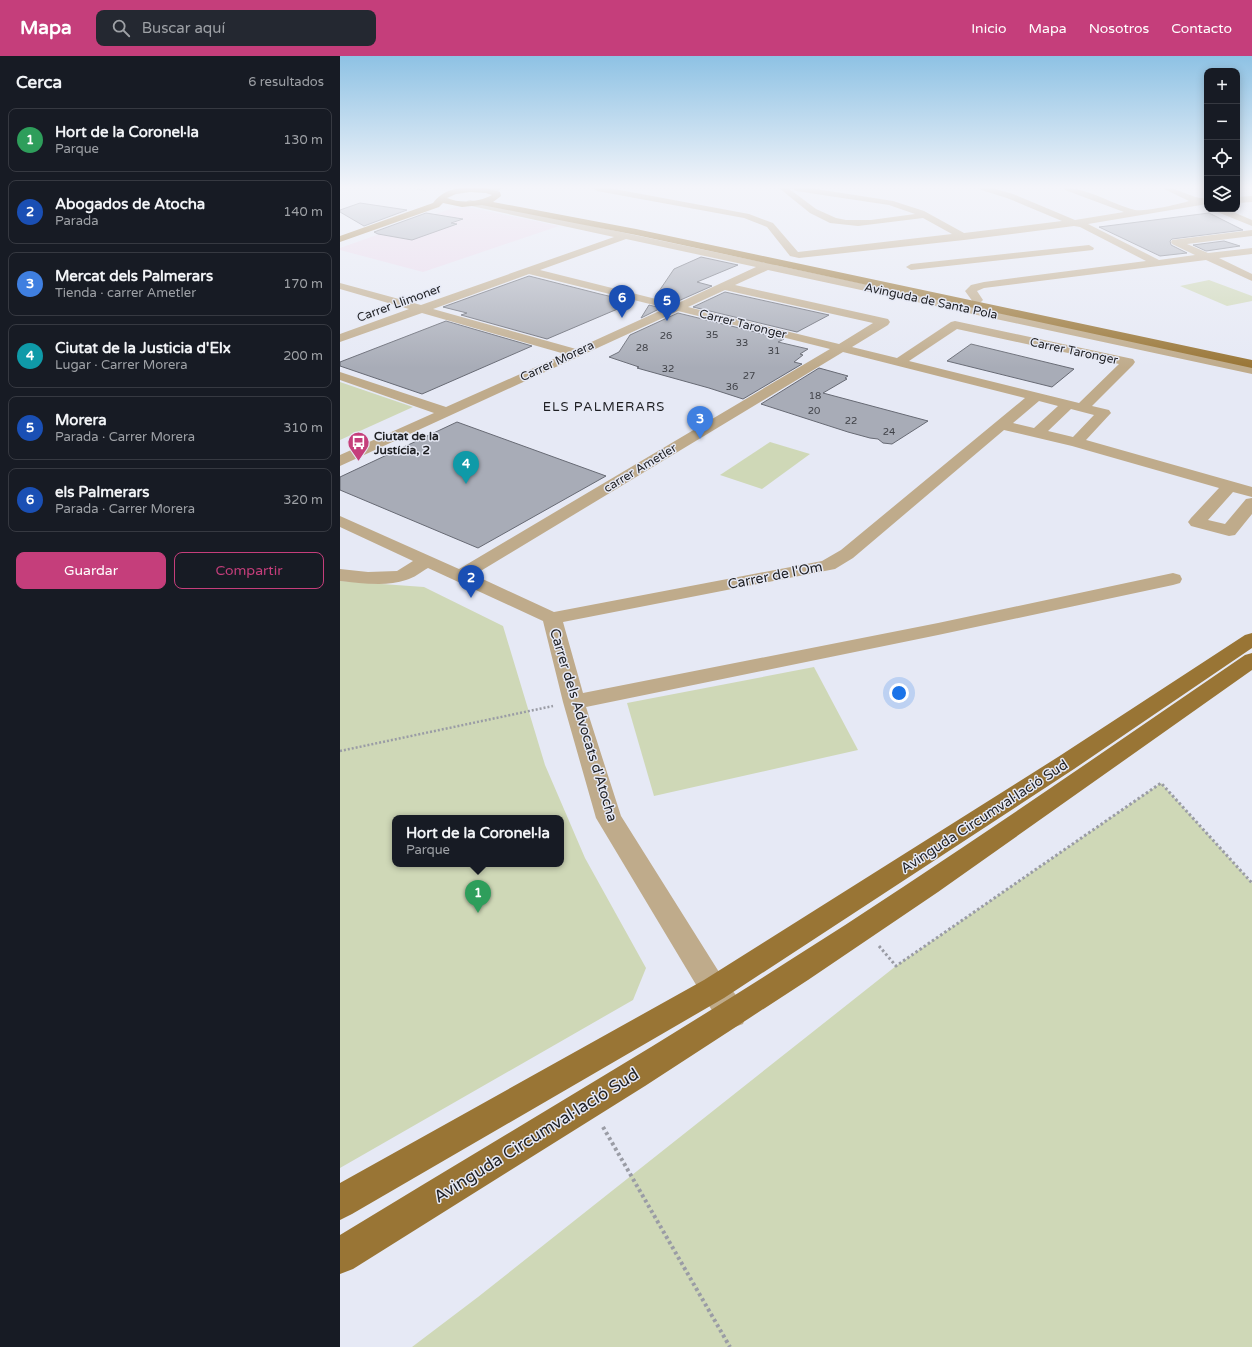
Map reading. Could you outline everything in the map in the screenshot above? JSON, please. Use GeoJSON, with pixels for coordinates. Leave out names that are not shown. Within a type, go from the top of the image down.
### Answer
{"type":"FeatureCollection","features":[{"type":"Feature","properties":{"kind":"main road","name":"Avinguda de Santa Pola"},"geometry":{"type":"LineString","coordinates":[[707,248],[1251,358]]}},
{"type":"Feature","properties":{"kind":"main road","name":"Avinguda de Santa Pola"},"geometry":{"type":"LineString","coordinates":[[724,248],[770,262],[798,265],[810,262]]}},
{"type":"Feature","properties":{"kind":"main road","name":"Avinguda de Santa Pola"},"geometry":{"type":"LineString","coordinates":[[770,262],[796,255],[810,262],[977,300],[1251,358]]}},
{"type":"Feature","properties":{"kind":"main road","name":"Avinguda Circumval·lació Sud"},"geometry":{"type":"LineString","coordinates":[[340,1202],[714,989],[1066,763],[1252,639]]}},
{"type":"Feature","properties":{"kind":"main road","name":"Avinguda Circumval·lació Sud"},"geometry":{"type":"LineString","coordinates":[[340,1256],[732,1014],[985,846],[1252,660]]}},
{"type":"Feature","properties":{"kind":"street","name":"Carrer Llimoner"},"geometry":{"type":"LineString","coordinates":[[340,338],[592,248]]}},
{"type":"Feature","properties":{"kind":"street","name":"Avinguda de Santa Pola"},"geometry":{"type":"LineString","coordinates":[[694,248],[770,262],[1252,370]]}},
{"type":"Feature","properties":{"kind":"street"},"geometry":{"type":"LineString","coordinates":[[790,248],[796,255],[859,248]]}},
{"type":"Feature","properties":{"kind":"street"},"geometry":{"type":"LineString","coordinates":[[810,262],[825,254],[872,248]]}},
{"type":"Feature","properties":{"kind":"street"},"geometry":{"type":"LineString","coordinates":[[911,267],[1087,248]]}},
{"type":"Feature","properties":{"kind":"street"},"geometry":{"type":"LineString","coordinates":[[1128,248],[1158,263]]}},
{"type":"Feature","properties":{"kind":"street"},"geometry":{"type":"LineString","coordinates":[[1189,248],[1252,278]]}},
{"type":"Feature","properties":{"kind":"street"},"geometry":{"type":"LineString","coordinates":[[977,300],[971,291],[975,287],[984,284],[1252,251]]}},
{"type":"Feature","properties":{"kind":"street"},"geometry":{"type":"LineString","coordinates":[[1022,255],[1061,275]]}},
{"type":"Feature","properties":{"kind":"street","name":"Carrer Morera"},"geometry":{"type":"LineString","coordinates":[[340,461],[723,286],[770,262]]}},
{"type":"Feature","properties":{"kind":"street"},"geometry":{"type":"LineString","coordinates":[[1238,271],[1252,269]]}},
{"type":"Feature","properties":{"kind":"street","name":"Carrer Taronger"},"geometry":{"type":"LineString","coordinates":[[529,271],[1083,408],[1128,362],[955,325],[898,362]]}},
{"type":"Feature","properties":{"kind":"street"},"geometry":{"type":"LineString","coordinates":[[340,286],[576,353]]}},
{"type":"Feature","properties":{"kind":"street"},"geometry":{"type":"LineString","coordinates":[[723,286],[884,322],[841,348]]}},
{"type":"Feature","properties":{"kind":"street","name":"carrer Ametler"},"geometry":{"type":"LineString","coordinates":[[460,576],[841,348]]}},
{"type":"Feature","properties":{"kind":"street"},"geometry":{"type":"LineString","coordinates":[[340,376],[446,412]]}},
{"type":"Feature","properties":{"kind":"street","name":"Carrer de l'Om"},"geometry":{"type":"LineString","coordinates":[[552,618],[828,565],[847,554],[1036,396]]}},
{"type":"Feature","properties":{"kind":"street"},"geometry":{"type":"LineString","coordinates":[[1037,433],[1068,404]]}},
{"type":"Feature","properties":{"kind":"street"},"geometry":{"type":"LineString","coordinates":[[1076,442],[1104,413],[1083,408]]}},
{"type":"Feature","properties":{"kind":"street"},"geometry":{"type":"LineString","coordinates":[[1002,425],[1076,442],[1252,492]]}},
{"type":"Feature","properties":{"kind":"street"},"geometry":{"type":"LineString","coordinates":[[1229,486],[1197,522],[1229,531],[1252,503]]}},
{"type":"Feature","properties":{"kind":"street","name":"Carrer dels Advocats d'Atocha"},"geometry":{"type":"LineString","coordinates":[[340,521],[552,618],[574,702],[610,818],[714,989]]}},
{"type":"Feature","properties":{"kind":"street"},"geometry":{"type":"LineString","coordinates":[[340,575],[368,578],[401,576],[427,561]]}},
{"type":"Feature","properties":{"kind":"street"},"geometry":{"type":"LineString","coordinates":[[574,702],[946,627],[1173,579]]}},
{"type":"Feature","properties":{"kind":"street"},"geometry":{"type":"LineString","coordinates":[[714,989],[732,1014]]}},
{"type":"Feature","properties":{"kind":"path"},"geometry":{"type":"LineString","coordinates":[[340,751],[574,702]]}},
{"type":"Feature","properties":{"kind":"path"},"geometry":{"type":"LineString","coordinates":[[862,928],[896,966],[1161,783],[1252,882]]}},
{"type":"Feature","properties":{"kind":"path"},"geometry":{"type":"LineString","coordinates":[[589,1102],[730,1347]]}},
{"type":"Feature","properties":{"kind":"shaded area"},"geometry":{"type":"Polygon","coordinates":[[[340,248],[493,248],[423,272],[340,250],[340,248]]]}},
{"type":"Feature","properties":{"kind":"green space"},"geometry":{"type":"Polygon","coordinates":[[[1209,280],[1252,296],[1252,301],[1227,306],[1180,286],[1209,280]]]}},
{"type":"Feature","properties":{"kind":"green space"},"geometry":{"type":"Polygon","coordinates":[[[340,382],[413,407],[340,440],[340,382]]]}},
{"type":"Feature","properties":{"kind":"green space"},"geometry":{"type":"Polygon","coordinates":[[[770,442],[810,454],[762,489],[720,475],[770,442]]]}},
{"type":"Feature","properties":{"kind":"green space"},"geometry":{"type":"Polygon","coordinates":[[[340,581],[424,587],[503,626],[545,765],[585,858],[646,968],[633,1000],[340,1168],[340,581]]]}},
{"type":"Feature","properties":{"kind":"green space"},"geometry":{"type":"Polygon","coordinates":[[[814,667],[858,750],[654,796],[627,703],[814,667]]]}},
{"type":"Feature","properties":{"kind":"green space"},"geometry":{"type":"Polygon","coordinates":[[[1161,783],[1252,883],[1252,1347],[412,1347],[478,1297],[896,966],[1161,783]]]}},
{"type":"Feature","properties":{"kind":"building"},"geometry":{"type":"Polygon","coordinates":[[[1144,248],[1177,248],[1187,253],[1160,256],[1144,248]]]}},
{"type":"Feature","properties":{"kind":"building"},"geometry":{"type":"Polygon","coordinates":[[[1200,248],[1225,248],[1206,251],[1200,248]]]}},
{"type":"Feature","properties":{"kind":"building"},"geometry":{"type":"Polygon","coordinates":[[[701,257],[738,265],[697,282],[712,286],[676,302],[655,297],[674,269],[701,257]]]}},
{"type":"Feature","properties":{"kind":"building"},"geometry":{"type":"Polygon","coordinates":[[[529,276],[634,302],[547,339],[461,315],[467,313],[443,307],[529,276]]]}},
{"type":"Feature","properties":{"kind":"building"},"geometry":{"type":"Polygon","coordinates":[[[725,292],[829,315],[797,332],[693,307],[725,292]]]}},
{"type":"Feature","properties":{"kind":"building"},"geometry":{"type":"Polygon","coordinates":[[[649,305],[661,308],[641,318],[649,305]]]}},
{"type":"Feature","properties":{"kind":"building"},"geometry":{"type":"Polygon","coordinates":[[[678,313],[784,339],[778,342],[808,349],[800,354],[803,355],[794,362],[802,364],[743,399],[637,368],[639,367],[609,357],[619,352],[630,335],[678,313]]]}},
{"type":"Feature","properties":{"kind":"building"},"geometry":{"type":"Polygon","coordinates":[[[446,321],[532,346],[422,394],[340,366],[340,362],[446,321]]]}},
{"type":"Feature","properties":{"kind":"building"},"geometry":{"type":"Polygon","coordinates":[[[971,344],[1074,369],[1052,387],[947,361],[971,344]]]}},
{"type":"Feature","properties":{"kind":"building"},"geometry":{"type":"Polygon","coordinates":[[[819,368],[848,376],[845,378],[847,379],[823,393],[928,421],[892,444],[883,443],[878,439],[848,432],[761,404],[819,368]]]}},
{"type":"Feature","properties":{"kind":"building"},"geometry":{"type":"Polygon","coordinates":[[[457,422],[606,476],[478,548],[340,490],[340,477],[457,422]]]}},
{"type":"Feature","properties":{"kind":"place","name":"els Palmerars"},"geometry":{"type":"Point","coordinates":[622,318]}},
{"type":"Feature","properties":{"kind":"place","name":"Morera"},"geometry":{"type":"Point","coordinates":[667,321]}},
{"type":"Feature","properties":{"kind":"place","name":"Mercat dels Palmerars"},"geometry":{"type":"Point","coordinates":[700,439]}},
{"type":"Feature","properties":{"kind":"place","name":"Ciutat de la Justícia, 2"},"geometry":{"type":"Point","coordinates":[359,462]}},
{"type":"Feature","properties":{"kind":"place","name":"Ciutat de la Justicia d'Elx"},"geometry":{"type":"Point","coordinates":[466,484]}},
{"type":"Feature","properties":{"kind":"place","name":"Abogados de Atocha"},"geometry":{"type":"Point","coordinates":[471,598]}},
{"type":"Feature","properties":{"kind":"place","name":"Hort de la Coronel·la"},"geometry":{"type":"Point","coordinates":[478,913]}},
{"type":"Feature","properties":{"kind":"district","name":"ELS PALMERARS"},"geometry":{"type":"Point","coordinates":[604,406]}}]}
